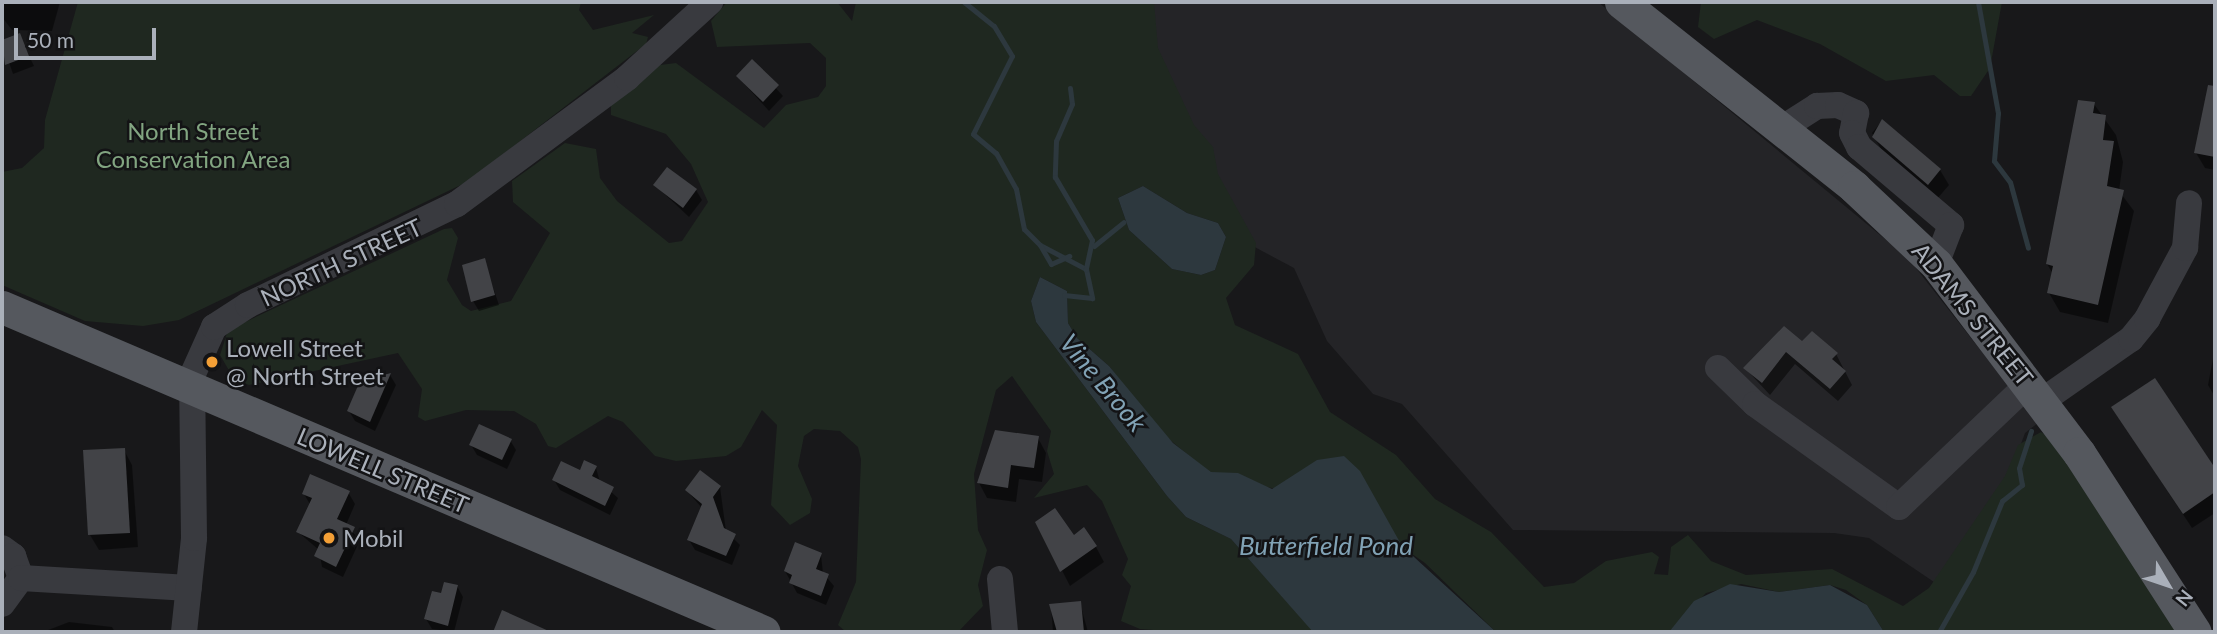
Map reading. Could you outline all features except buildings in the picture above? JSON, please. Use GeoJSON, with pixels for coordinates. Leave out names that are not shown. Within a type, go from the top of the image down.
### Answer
{"type":"FeatureCollection","features":[{"type":"Feature","properties":{"kind":"main road","name":"ADAMS STREET"},"geometry":{"type":"LineString","coordinates":[[1621,2],[1781,129],[1936,264],[2036,392],[2194,632]]}},
{"type":"Feature","properties":{"kind":"main road","name":"LOWELL STREET"},"geometry":{"type":"LineString","coordinates":[[2,307],[764,632]]}},
{"type":"Feature","properties":{"kind":"street","name":"NORTH STREET"},"geometry":{"type":"LineString","coordinates":[[184,632],[189,587],[191,388],[196,359],[221,321],[457,204],[626,78],[710,2]]}},
{"type":"Feature","properties":{"kind":"street"},"geometry":{"type":"LineString","coordinates":[[1781,129],[1817,106],[1838,105],[1856,113],[1852,133],[1859,146],[1951,225],[1936,264]]}},
{"type":"Feature","properties":{"kind":"street"},"geometry":{"type":"LineString","coordinates":[[1718,368],[1755,404],[1899,507],[2036,392],[2131,339],[2147,319],[2186,248],[2189,203]]}},
{"type":"Feature","properties":{"kind":"street"},"geometry":{"type":"LineString","coordinates":[[2,548],[13,556],[21,578]]}},
{"type":"Feature","properties":{"kind":"street"},"geometry":{"type":"LineString","coordinates":[[21,578],[189,587]]}},
{"type":"Feature","properties":{"kind":"street"},"geometry":{"type":"LineString","coordinates":[[2,604],[21,578]]}},
{"type":"Feature","properties":{"kind":"street"},"geometry":{"type":"LineString","coordinates":[[1000,579],[1005,632]]}},
{"type":"Feature","properties":{"kind":"shaded area"},"geometry":{"type":"Polygon","coordinates":[[[1139,2],[1598,2],[1908,258],[2038,423],[2025,433],[2009,477],[1934,582],[1869,538],[1834,533],[1513,530],[1402,404],[1373,394],[1327,341],[1294,268],[1249,244],[1136,9],[1139,2]]]}},
{"type":"Feature","properties":{"kind":"green space","name":"North Street Conservation Area"},"geometry":{"type":"Polygon","coordinates":[[[78,2],[581,2],[579,10],[593,30],[654,15],[632,33],[648,37],[646,44],[467,182],[179,320],[143,326],[85,321],[2,285],[2,172],[22,168],[44,148],[45,120],[78,2]]]}},
{"type":"Feature","properties":{"kind":"green space"},"geometry":{"type":"Polygon","coordinates":[[[727,2],[837,2],[852,21],[856,2],[1154,2],[1158,48],[1194,125],[1213,147],[1218,174],[1256,243],[1254,265],[1226,298],[1235,325],[1298,354],[1330,412],[1396,455],[1435,499],[1491,532],[1544,587],[1574,583],[1606,561],[1652,552],[1659,557],[1654,574],[1668,575],[1671,547],[1688,535],[1711,561],[1746,575],[1832,569],[1903,606],[1929,588],[2005,476],[2018,445],[2041,432],[2056,442],[2177,632],[1884,632],[1867,605],[1846,590],[1830,585],[1779,592],[1741,584],[1706,593],[1669,632],[1496,632],[1425,563],[1402,547],[1381,543],[1371,514],[1342,488],[1324,490],[1307,478],[1279,489],[1259,486],[1284,497],[1308,491],[1348,507],[1367,525],[1363,531],[1352,518],[1344,520],[1352,546],[1336,595],[1277,531],[1275,512],[1228,488],[1158,430],[1109,366],[1077,338],[1068,323],[1067,291],[1040,277],[1031,301],[1036,322],[1167,496],[1186,517],[1231,539],[1314,632],[1181,632],[1140,629],[1121,621],[1131,586],[1122,575],[1128,559],[1102,501],[1087,485],[1034,498],[1054,474],[1047,451],[1051,431],[1012,376],[996,390],[974,474],[978,530],[987,550],[978,585],[983,606],[958,632],[846,632],[838,625],[856,582],[861,459],[858,447],[840,431],[814,429],[804,436],[798,466],[812,499],[810,513],[790,525],[771,505],[777,425],[762,410],[741,447],[726,456],[676,461],[655,456],[623,422],[608,416],[556,448],[548,446],[536,424],[514,411],[466,410],[425,421],[418,417],[422,389],[398,353],[249,385],[234,379],[220,355],[228,330],[444,229],[452,228],[458,238],[447,280],[462,305],[471,311],[511,301],[550,233],[513,202],[512,181],[565,143],[596,149],[600,178],[617,201],[669,243],[682,241],[708,202],[691,164],[666,134],[611,115],[611,101],[660,65],[676,63],[764,128],[786,105],[818,97],[826,86],[826,58],[810,43],[717,47],[711,21],[727,2]],[[1143,186],[1118,198],[1129,230],[1172,269],[1201,275],[1215,270],[1226,237],[1218,223],[1187,213],[1143,186]]]}},
{"type":"Feature","properties":{"kind":"green space"},"geometry":{"type":"Polygon","coordinates":[[[1701,2],[2002,2],[1990,68],[1971,96],[1960,96],[1934,75],[1886,81],[1820,44],[1757,20],[1714,39],[1698,27],[1701,2]]]}},
{"type":"Feature","properties":{"kind":"water"},"geometry":{"type":"Polygon","coordinates":[[[1143,186],[1187,213],[1218,223],[1226,237],[1215,270],[1201,275],[1172,269],[1129,230],[1118,198],[1143,186]]]}},
{"type":"Feature","properties":{"kind":"water","name":"Butterfield Pond"},"geometry":{"type":"Polygon","coordinates":[[[1040,277],[1067,291],[1068,323],[1077,338],[1109,366],[1173,443],[1211,472],[1238,473],[1272,489],[1317,460],[1344,456],[1360,471],[1402,546],[1496,632],[1313,632],[1231,539],[1186,517],[1167,496],[1036,322],[1031,301],[1040,277]]]}},
{"type":"Feature","properties":{"kind":"water"},"geometry":{"type":"Polygon","coordinates":[[[1730,584],[1779,592],[1830,585],[1867,605],[1884,632],[1669,632],[1694,601],[1730,584]]]}},
{"type":"Feature","properties":{"kind":"waterway","name":"Vine Brook"},"geometry":{"type":"LineString","coordinates":[[964,2],[994,26],[1012,56],[973,134],[996,153],[1016,189],[1024,229],[1040,245],[1086,269],[1092,298],[1064,295]]}},
{"type":"Feature","properties":{"kind":"waterway"},"geometry":{"type":"LineString","coordinates":[[1978,2],[1998,113],[1994,161],[2010,182],[2028,248]]}},
{"type":"Feature","properties":{"kind":"waterway"},"geometry":{"type":"LineString","coordinates":[[1070,88],[1072,104],[1056,141],[1055,177],[1092,240],[1086,269]]}},
{"type":"Feature","properties":{"kind":"waterway"},"geometry":{"type":"LineString","coordinates":[[1094,246],[1124,222]]}},
{"type":"Feature","properties":{"kind":"waterway"},"geometry":{"type":"LineString","coordinates":[[1040,245],[1051,264],[1069,256]]}},
{"type":"Feature","properties":{"kind":"waterway"},"geometry":{"type":"LineString","coordinates":[[1939,632],[1973,572],[2002,501],[2022,485],[2019,468],[2031,431]]}},
{"type":"Feature","properties":{"kind":"place","name":"Lowell Street @ North Street"},"geometry":{"type":"Point","coordinates":[212,362]}},
{"type":"Feature","properties":{"kind":"place","name":"Mobil"},"geometry":{"type":"Point","coordinates":[329,538]}}]}
